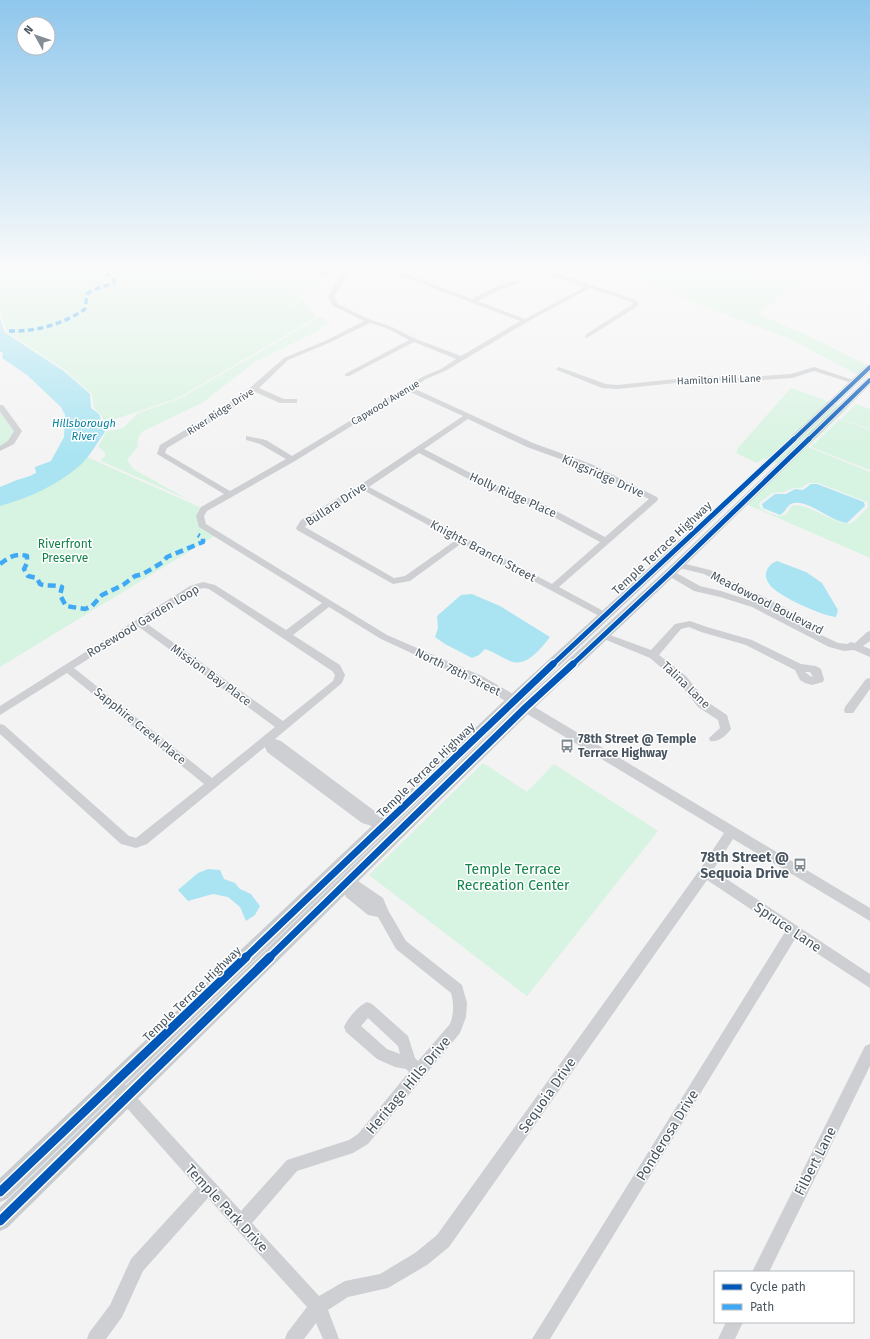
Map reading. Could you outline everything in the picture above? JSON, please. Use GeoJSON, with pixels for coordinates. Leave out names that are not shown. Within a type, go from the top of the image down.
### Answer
{"type":"FeatureCollection","features":[{"type":"Feature","properties":{"kind":"main road","name":"Temple Terrace Highway"},"geometry":{"type":"LineString","coordinates":[[839,404],[855,382],[870,367]]}},
{"type":"Feature","properties":{"kind":"main road","name":"Temple Terrace Highway"},"geometry":{"type":"LineString","coordinates":[[0,1192],[114,1083],[378,824],[602,635],[674,569],[755,484],[839,404],[870,380]]}},
{"type":"Feature","properties":{"kind":"main road","name":"Temple Terrace Highway"},"geometry":{"type":"LineString","coordinates":[[0,1221],[126,1097],[348,886],[604,616],[695,532],[755,484]]}},
{"type":"Feature","properties":{"kind":"main road"},"geometry":{"type":"LineString","coordinates":[[674,569],[667,567],[689,545],[695,532]]}},
{"type":"Feature","properties":{"kind":"main road"},"geometry":{"type":"LineString","coordinates":[[604,616],[616,622]]}},
{"type":"Feature","properties":{"kind":"main road"},"geometry":{"type":"LineString","coordinates":[[348,886],[343,877],[381,839],[378,824]]}},
{"type":"Feature","properties":{"kind":"street","name":"River Ridge Drive"},"geometry":{"type":"LineString","coordinates":[[229,494],[162,454],[163,447],[223,411],[254,389],[276,366],[286,359],[299,352],[327,342],[354,328]]}},
{"type":"Feature","properties":{"kind":"street"},"geometry":{"type":"LineString","coordinates":[[391,328],[414,340],[462,359]]}},
{"type":"Feature","properties":{"kind":"street","name":"Capwood Avenue"},"geometry":{"type":"LineString","coordinates":[[208,530],[202,525],[200,516],[204,509],[292,459],[408,388],[462,359],[513,328]]}},
{"type":"Feature","properties":{"kind":"street"},"geometry":{"type":"LineString","coordinates":[[587,336],[599,328]]}},
{"type":"Feature","properties":{"kind":"street"},"geometry":{"type":"LineString","coordinates":[[347,375],[414,340]]}},
{"type":"Feature","properties":{"kind":"street","name":"Hamilton Hill Lane"},"geometry":{"type":"LineString","coordinates":[[559,369],[606,386],[627,386],[705,378],[735,380],[792,376],[814,369],[855,382]]}},
{"type":"Feature","properties":{"kind":"street","name":"Kingsridge Drive"},"geometry":{"type":"LineString","coordinates":[[408,388],[530,445],[588,466],[654,499],[553,588]]}},
{"type":"Feature","properties":{"kind":"street"},"geometry":{"type":"LineString","coordinates":[[254,389],[283,401],[294,401]]}},
{"type":"Feature","properties":{"kind":"street"},"geometry":{"type":"LineString","coordinates":[[0,449],[9,445],[15,439],[18,431],[1,408]]}},
{"type":"Feature","properties":{"kind":"street","name":"Bullara Drive"},"geometry":{"type":"LineString","coordinates":[[461,540],[407,579],[392,581],[300,528],[304,522],[363,487],[468,416]]}},
{"type":"Feature","properties":{"kind":"street"},"geometry":{"type":"LineString","coordinates":[[250,438],[263,442],[292,459]]}},
{"type":"Feature","properties":{"kind":"street","name":"Holly Ridge Place"},"geometry":{"type":"LineString","coordinates":[[419,450],[483,483],[540,506],[606,541]]}},
{"type":"Feature","properties":{"kind":"street","name":"Knights Branch Street"},"geometry":{"type":"LineString","coordinates":[[363,487],[604,616]]}},
{"type":"Feature","properties":{"kind":"street","name":"North 78th Street"},"geometry":{"type":"LineString","coordinates":[[208,530],[384,637],[478,679],[870,915]]}},
{"type":"Feature","properties":{"kind":"street","name":"Meadowood Boulevard"},"geometry":{"type":"LineString","coordinates":[[674,569],[700,570],[707,572],[781,609],[814,628],[870,653]]}},
{"type":"Feature","properties":{"kind":"street","name":"Meadowood Boulevard"},"geometry":{"type":"LineString","coordinates":[[674,569],[697,589],[755,605],[832,645],[844,648],[854,647]]}},
{"type":"Feature","properties":{"kind":"street"},"geometry":{"type":"LineString","coordinates":[[715,593],[725,582]]}},
{"type":"Feature","properties":{"kind":"street","name":"Rosewood Garden Loop"},"geometry":{"type":"LineString","coordinates":[[0,711],[138,622],[193,588],[203,585],[212,587],[286,635],[336,668],[340,675],[339,679],[283,727]]}},
{"type":"Feature","properties":{"kind":"street"},"geometry":{"type":"LineString","coordinates":[[286,635],[328,603]]}},
{"type":"Feature","properties":{"kind":"street","name":"Mission Bay Place"},"geometry":{"type":"LineString","coordinates":[[138,622],[283,727]]}},
{"type":"Feature","properties":{"kind":"street"},"geometry":{"type":"LineString","coordinates":[[653,655],[678,626],[690,624],[704,630],[748,642],[799,668]]}},
{"type":"Feature","properties":{"kind":"street"},"geometry":{"type":"LineString","coordinates":[[854,647],[863,643],[870,634]]}},
{"type":"Feature","properties":{"kind":"street","name":"Talina Lane"},"geometry":{"type":"LineString","coordinates":[[602,635],[653,655],[682,679],[702,704],[723,718],[726,729],[714,738]]}},
{"type":"Feature","properties":{"kind":"street","name":"Sapphire Creek Place"},"geometry":{"type":"LineString","coordinates":[[67,668],[212,784]]}},
{"type":"Feature","properties":{"kind":"street"},"geometry":{"type":"LineString","coordinates":[[849,710],[870,682]]}},
{"type":"Feature","properties":{"kind":"street"},"geometry":{"type":"LineString","coordinates":[[0,728],[125,840],[130,843],[136,843],[143,840],[212,784],[268,742],[283,727]]}},
{"type":"Feature","properties":{"kind":"street"},"geometry":{"type":"LineString","coordinates":[[268,742],[277,744],[309,772],[372,815],[378,824]]}},
{"type":"Feature","properties":{"kind":"street","name":"Sequoia Drive"},"geometry":{"type":"LineString","coordinates":[[293,1339],[318,1307],[345,1289],[382,1282],[421,1259],[443,1241],[705,872],[732,831]]}},
{"type":"Feature","properties":{"kind":"street","name":"Spruce Lane"},"geometry":{"type":"LineString","coordinates":[[705,872],[870,982]]}},
{"type":"Feature","properties":{"kind":"street","name":"Heritage Hills Drive"},"geometry":{"type":"LineString","coordinates":[[241,1223],[292,1165],[358,1143],[414,1067],[457,1023],[460,1010],[459,996],[453,986],[401,945],[382,912],[372,911],[350,893],[348,886]]}},
{"type":"Feature","properties":{"kind":"street","name":"Ponderosa Drive"},"geometry":{"type":"LineString","coordinates":[[540,1339],[793,931]]}},
{"type":"Feature","properties":{"kind":"street","name":"Filbert Lane"},"geometry":{"type":"LineString","coordinates":[[760,1271],[870,1051]]}},
{"type":"Feature","properties":{"kind":"street","name":"Temple Park Drive"},"geometry":{"type":"LineString","coordinates":[[114,1083],[207,1187],[318,1307],[331,1339]]}},
{"type":"Feature","properties":{"kind":"street"},"geometry":{"type":"LineString","coordinates":[[94,1339],[110,1321],[116,1311],[136,1265],[207,1187]]}},
{"type":"Feature","properties":{"kind":"street"},"geometry":{"type":"LineString","coordinates":[[726,1339],[734,1323]]}},
{"type":"Feature","properties":{"kind":"green space"},"geometry":{"type":"Polygon","coordinates":[[[5,328],[297,328],[178,398],[104,423],[101,415],[94,408],[92,394],[66,371],[6,331],[5,328]]]}},
{"type":"Feature","properties":{"kind":"green space"},"geometry":{"type":"Polygon","coordinates":[[[301,328],[321,328],[255,362],[202,403],[143,431],[138,440],[138,446],[127,460],[133,469],[189,500],[101,461],[105,456],[105,452],[98,447],[107,431],[123,428],[138,413],[179,399],[301,328]]]}},
{"type":"Feature","properties":{"kind":"green space"},"geometry":{"type":"Polygon","coordinates":[[[763,328],[791,328],[822,342],[868,366],[860,373],[856,374],[788,338],[763,328]]]}},
{"type":"Feature","properties":{"kind":"green space"},"geometry":{"type":"Polygon","coordinates":[[[791,388],[830,402],[768,460],[764,458],[757,463],[736,453],[738,448],[791,388]]]}},
{"type":"Feature","properties":{"kind":"green space"},"geometry":{"type":"Polygon","coordinates":[[[835,404],[840,406],[779,464],[774,462],[835,404]]]}},
{"type":"Feature","properties":{"kind":"green space"},"geometry":{"type":"Polygon","coordinates":[[[856,404],[870,409],[870,429],[841,419],[856,404]]]}},
{"type":"Feature","properties":{"kind":"green space"},"geometry":{"type":"Polygon","coordinates":[[[847,406],[849,407],[808,447],[870,472],[870,558],[746,504],[847,406]],[[809,483],[801,488],[772,493],[759,503],[760,508],[780,516],[786,514],[792,506],[797,505],[811,509],[842,523],[849,524],[855,521],[868,507],[867,502],[818,483],[809,483]]]}},
{"type":"Feature","properties":{"kind":"green space"},"geometry":{"type":"Polygon","coordinates":[[[0,413],[14,430],[14,433],[12,438],[0,447],[0,413]]]}},
{"type":"Feature","properties":{"kind":"green space"},"geometry":{"type":"Polygon","coordinates":[[[840,419],[870,430],[870,470],[811,447],[840,419]]]}},
{"type":"Feature","properties":{"kind":"green space","name":"Riverfront Preserve"},"geometry":{"type":"Polygon","coordinates":[[[87,457],[204,509],[202,525],[216,535],[0,667],[0,506],[10,503],[46,486],[70,471],[87,457]]]}},
{"type":"Feature","properties":{"kind":"green space","name":"Temple Terrace Recreation Center"},"geometry":{"type":"Polygon","coordinates":[[[483,763],[527,792],[554,764],[658,831],[527,996],[369,875],[483,763]]]}},
{"type":"Feature","properties":{"kind":"water","name":"Hillsborough River"},"geometry":{"type":"Polygon","coordinates":[[[0,328],[3,328],[4,332],[65,372],[90,394],[91,408],[99,414],[105,432],[86,459],[69,474],[41,491],[0,506],[0,487],[36,473],[35,467],[51,461],[64,437],[65,415],[61,407],[27,375],[2,358],[3,353],[0,351],[0,328]]]}},
{"type":"Feature","properties":{"kind":"water"},"geometry":{"type":"Polygon","coordinates":[[[811,484],[817,484],[864,502],[865,506],[847,523],[834,519],[813,507],[800,503],[794,503],[788,506],[780,515],[763,508],[762,504],[775,494],[786,494],[795,489],[803,490],[811,484]]]}},
{"type":"Feature","properties":{"kind":"water"},"geometry":{"type":"Polygon","coordinates":[[[777,561],[806,572],[822,583],[838,610],[836,617],[829,616],[801,605],[775,589],[769,583],[766,575],[769,567],[777,561]]]}},
{"type":"Feature","properties":{"kind":"water"},"geometry":{"type":"Polygon","coordinates":[[[472,594],[500,606],[550,637],[534,655],[524,661],[519,662],[509,661],[485,649],[479,655],[472,658],[445,644],[435,637],[438,628],[437,616],[461,595],[472,594]]]}},
{"type":"Feature","properties":{"kind":"water"},"geometry":{"type":"Polygon","coordinates":[[[208,869],[220,870],[224,879],[235,883],[240,889],[251,894],[260,906],[255,915],[246,921],[240,907],[228,897],[213,894],[188,901],[178,890],[198,873],[208,869]]]}},
{"type":"Feature","properties":{"kind":"marked path"},"geometry":{"type":"LineString","coordinates":[[9,331],[27,331],[40,328]]}},
{"type":"Feature","properties":{"kind":"marked path"},"geometry":{"type":"LineString","coordinates":[[0,564],[12,556],[19,554],[27,556],[27,563],[24,569],[28,576],[37,578],[40,584],[45,586],[56,585],[62,587],[60,595],[66,606],[85,609],[92,606],[102,595],[123,585],[135,576],[143,574],[163,562],[167,557],[203,542],[203,538],[198,535]]}},
{"type":"Feature","properties":{"kind":"cycle path"},"geometry":{"type":"LineString","coordinates":[[0,1192],[514,700],[733,497],[870,367]]}},
{"type":"Feature","properties":{"kind":"cycle path"},"geometry":{"type":"LineString","coordinates":[[0,1221],[526,707],[670,573],[870,380]]}},
{"type":"Feature","properties":{"kind":"place","name":"78th Street @ Temple Terrace Highway"},"geometry":{"type":"Point","coordinates":[567,746]}},
{"type":"Feature","properties":{"kind":"place","name":"78th Street @ Sequoia Drive"},"geometry":{"type":"Point","coordinates":[800,865]}}]}
